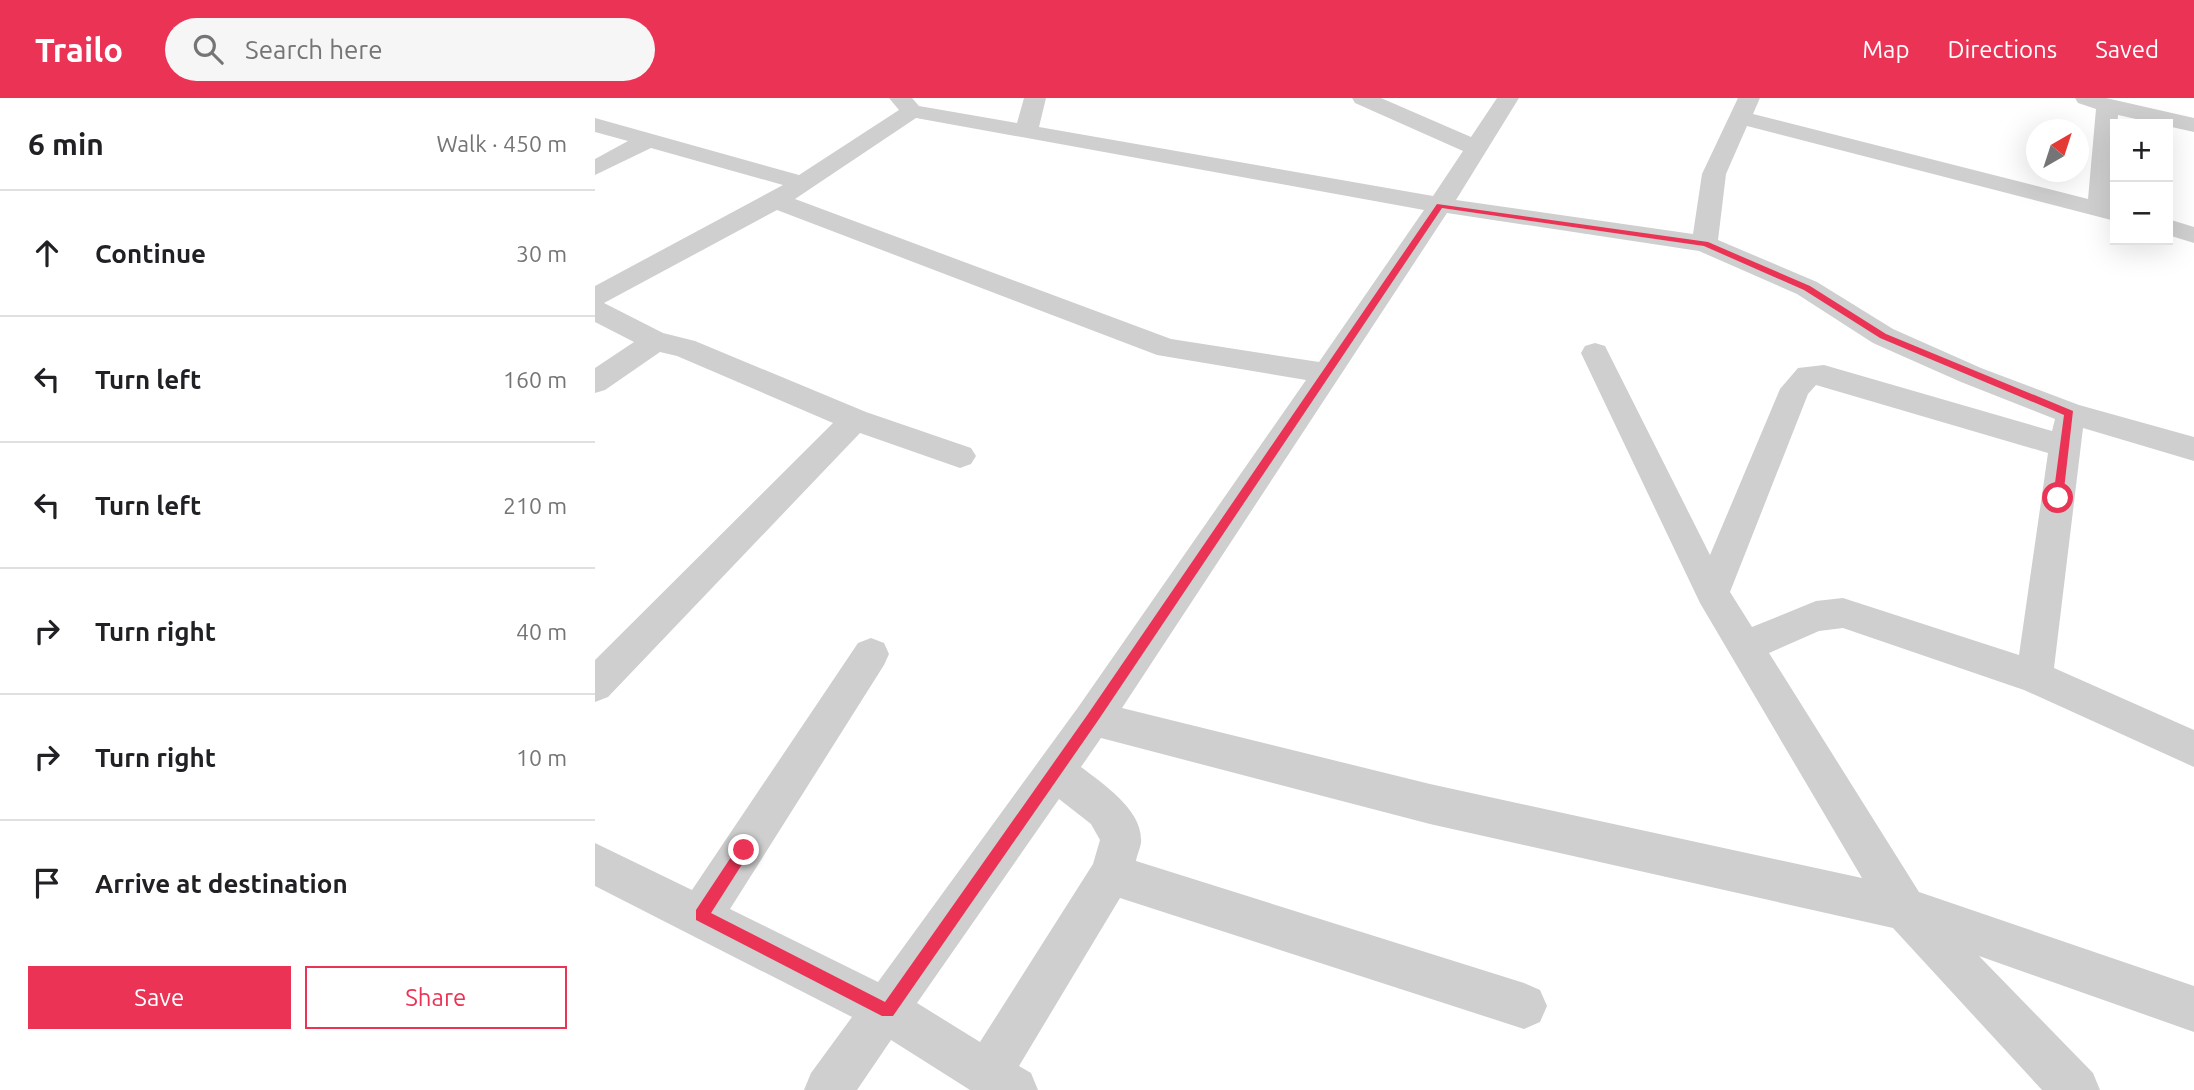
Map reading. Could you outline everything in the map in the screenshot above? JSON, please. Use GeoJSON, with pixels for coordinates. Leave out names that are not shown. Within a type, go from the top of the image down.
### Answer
{"type":"FeatureCollection","features":[{"type":"Feature","properties":{"kind":"street"},"geometry":{"type":"LineString","coordinates":[[1027,131],[1035,98]]}},
{"type":"Feature","properties":{"kind":"street"},"geometry":{"type":"LineString","coordinates":[[1363,98],[1476,148]]}},
{"type":"Feature","properties":{"kind":"street"},"geometry":{"type":"LineString","coordinates":[[828,1090],[887,1011],[1093,718],[1440,205],[1508,98]]}},
{"type":"Feature","properties":{"kind":"street"},"geometry":{"type":"LineString","coordinates":[[1705,244],[1714,174],[1744,107],[2107,211],[2097,102],[2194,125]]}},
{"type":"Feature","properties":{"kind":"street"},"geometry":{"type":"LineString","coordinates":[[595,297],[776,201],[906,105],[1027,131],[1440,205],[1705,244],[1807,288],[1883,336],[2070,413],[2194,449]]}},
{"type":"Feature","properties":{"kind":"street"},"geometry":{"type":"LineString","coordinates":[[595,125],[802,183]]}},
{"type":"Feature","properties":{"kind":"street"},"geometry":{"type":"LineString","coordinates":[[595,168],[650,139]]}},
{"type":"Feature","properties":{"kind":"street"},"geometry":{"type":"LineString","coordinates":[[776,201],[1167,348],[1325,373]]}},
{"type":"Feature","properties":{"kind":"street"},"geometry":{"type":"LineString","coordinates":[[2173,228],[2194,234]]}},
{"type":"Feature","properties":{"kind":"street"},"geometry":{"type":"LineString","coordinates":[[595,310],[655,341],[685,348],[855,420],[960,456]]}},
{"type":"Feature","properties":{"kind":"street"},"geometry":{"type":"LineString","coordinates":[[595,383],[655,341]]}},
{"type":"Feature","properties":{"kind":"street"},"geometry":{"type":"LineString","coordinates":[[1595,353],[1712,593],[1905,909],[2010,1024],[2076,1090]]}},
{"type":"Feature","properties":{"kind":"street"},"geometry":{"type":"LineString","coordinates":[[1712,593],[1795,389],[1808,375],[1824,375],[2065,446]]}},
{"type":"Feature","properties":{"kind":"street"},"geometry":{"type":"LineString","coordinates":[[2034,677],[2070,413]]}},
{"type":"Feature","properties":{"kind":"street"},"geometry":{"type":"LineString","coordinates":[[595,685],[855,420]]}},
{"type":"Feature","properties":{"kind":"street"},"geometry":{"type":"LineString","coordinates":[[1746,646],[1816,616],[1843,613],[2034,677],[2194,749]]}},
{"type":"Feature","properties":{"kind":"street"},"geometry":{"type":"LineString","coordinates":[[701,915],[871,654]]}},
{"type":"Feature","properties":{"kind":"street"},"geometry":{"type":"LineString","coordinates":[[1093,718],[1430,804],[1905,909],[2194,1009]]}},
{"type":"Feature","properties":{"kind":"street"},"geometry":{"type":"LineString","coordinates":[[595,863],[887,1011],[1000,1082],[1111,874],[1121,838],[1105,810],[1055,772]]}},
{"type":"Feature","properties":{"kind":"street"},"geometry":{"type":"LineString","coordinates":[[1111,874],[1524,1006]]}},
{"type":"Feature","properties":{"kind":"route"},"geometry":{"type":"LineString","coordinates":[[744,850],[701,915],[887,1011],[1093,718],[1440,205],[1705,244],[1807,288],[1883,336],[1971,375],[2070,413],[2058,498]]}}]}
